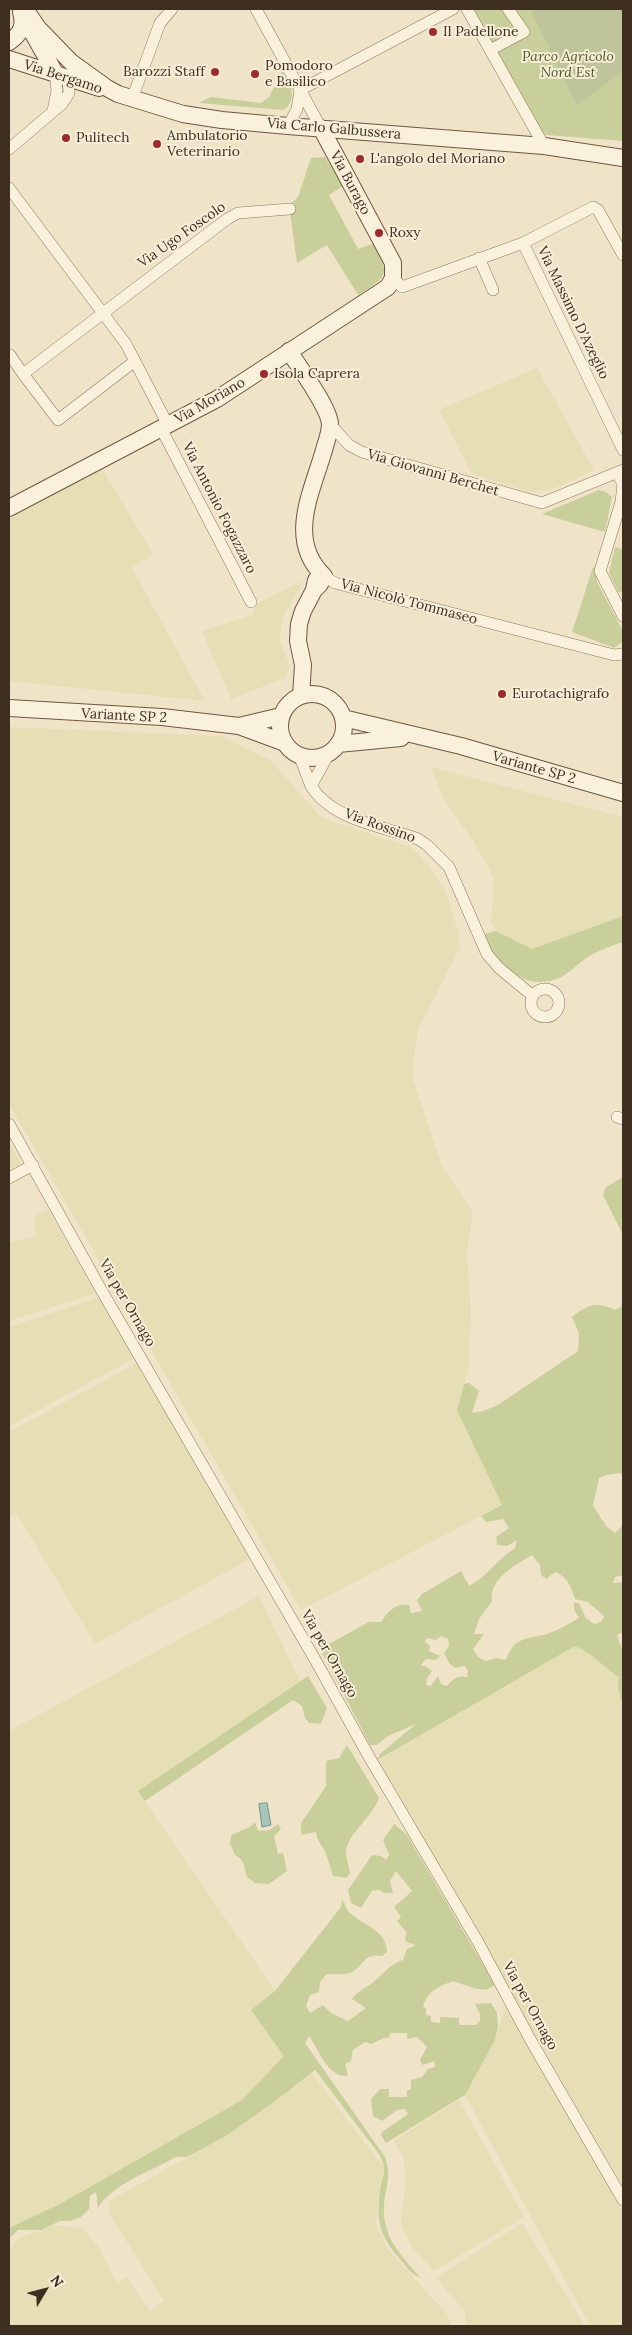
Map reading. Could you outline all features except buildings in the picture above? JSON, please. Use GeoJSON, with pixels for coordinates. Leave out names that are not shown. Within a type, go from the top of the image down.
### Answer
{"type":"FeatureCollection","features":[{"type":"Feature","properties":{"kind":"street"},"geometry":{"type":"LineString","coordinates":[[125,96],[160,23],[172,9]]}},
{"type":"Feature","properties":{"kind":"street","name":"Via Burago"},"geometry":{"type":"LineString","coordinates":[[256,9],[390,257],[394,267],[394,278]]}},
{"type":"Feature","properties":{"kind":"street"},"geometry":{"type":"LineString","coordinates":[[288,126],[296,114],[300,90],[452,9]]}},
{"type":"Feature","properties":{"kind":"street"},"geometry":{"type":"LineString","coordinates":[[468,9],[544,146]]}},
{"type":"Feature","properties":{"kind":"street"},"geometry":{"type":"LineString","coordinates":[[490,50],[524,32],[508,9]]}},
{"type":"Feature","properties":{"kind":"street"},"geometry":{"type":"LineString","coordinates":[[9,42],[18,35],[22,28],[22,10]]}},
{"type":"Feature","properties":{"kind":"street"},"geometry":{"type":"LineString","coordinates":[[22,10],[62,76],[69,93],[57,108]]}},
{"type":"Feature","properties":{"kind":"street","name":"Via Carlo Galbussera"},"geometry":{"type":"LineString","coordinates":[[22,10],[71,62],[94,80],[125,96],[183,114],[222,120],[288,126],[544,146],[623,158]]}},
{"type":"Feature","properties":{"kind":"street","name":"Via Carlo Galbussera"},"geometry":{"type":"LineString","coordinates":[[40,30],[60,59],[62,76]]}},
{"type":"Feature","properties":{"kind":"street","name":"Via Bergamo"},"geometry":{"type":"LineString","coordinates":[[9,59],[125,96]]}},
{"type":"Feature","properties":{"kind":"street"},"geometry":{"type":"LineString","coordinates":[[9,149],[57,108],[94,86]]}},
{"type":"Feature","properties":{"kind":"street"},"geometry":{"type":"LineString","coordinates":[[9,188],[126,344],[165,426]]}},
{"type":"Feature","properties":{"kind":"street"},"geometry":{"type":"LineString","coordinates":[[394,278],[402,287],[523,243],[591,207],[597,208],[623,255]]}},
{"type":"Feature","properties":{"kind":"street","name":"Via Ugo Foscolo"},"geometry":{"type":"LineString","coordinates":[[23,374],[102,312],[227,219],[238,213],[290,209]]}},
{"type":"Feature","properties":{"kind":"street","name":"Via Massimo D'Azeglio"},"geometry":{"type":"LineString","coordinates":[[523,243],[623,450]]}},
{"type":"Feature","properties":{"kind":"street"},"geometry":{"type":"LineString","coordinates":[[479,258],[493,290]]}},
{"type":"Feature","properties":{"kind":"street","name":"Via Moriano"},"geometry":{"type":"LineString","coordinates":[[9,508],[217,399],[287,352],[386,290],[394,278]]}},
{"type":"Feature","properties":{"kind":"street"},"geometry":{"type":"LineString","coordinates":[[287,352],[330,424],[303,525],[307,549],[322,575],[315,581],[314,590],[303,611],[299,624],[298,641],[303,665],[301,696]]}},
{"type":"Feature","properties":{"kind":"street"},"geometry":{"type":"LineString","coordinates":[[10,355],[58,420],[135,361]]}},
{"type":"Feature","properties":{"kind":"street","name":"Via Giovanni Berchet"},"geometry":{"type":"LineString","coordinates":[[330,424],[349,445],[362,452],[542,503],[620,471]]}},
{"type":"Feature","properties":{"kind":"street","name":"Via Antonio Fogazzaro"},"geometry":{"type":"LineString","coordinates":[[165,426],[164,434],[251,602]]}},
{"type":"Feature","properties":{"kind":"street"},"geometry":{"type":"LineString","coordinates":[[620,471],[623,484],[621,502],[600,571],[623,616]]}},
{"type":"Feature","properties":{"kind":"street","name":"Via Nicolò Tommaseo"},"geometry":{"type":"LineString","coordinates":[[322,575],[335,583],[614,655],[623,654]]}},
{"type":"Feature","properties":{"kind":"street"},"geometry":{"type":"LineString","coordinates":[[303,665],[322,696]]}},
{"type":"Feature","properties":{"kind":"street"},"geometry":{"type":"LineString","coordinates":[[285,742],[281,734],[281,716],[289,704],[308,694],[322,696],[335,704],[343,718],[344,727],[334,748],[311,786]]}},
{"type":"Feature","properties":{"kind":"street","name":"Variante SP 2"},"geometry":{"type":"LineString","coordinates":[[9,708],[162,717],[239,726],[285,742],[299,755],[318,757],[334,748],[416,737]]}},
{"type":"Feature","properties":{"kind":"street","name":"Variante SP 2"},"geometry":{"type":"LineString","coordinates":[[239,726],[281,716]]}},
{"type":"Feature","properties":{"kind":"street","name":"Variante SP 2"},"geometry":{"type":"LineString","coordinates":[[343,718],[416,737],[461,746],[623,793]]}},
{"type":"Feature","properties":{"kind":"street","name":"Via Rossino"},"geometry":{"type":"LineString","coordinates":[[299,755],[311,786],[318,796],[334,809],[418,839],[427,845],[448,867],[487,954],[499,968],[533,996]]}},
{"type":"Feature","properties":{"kind":"street","name":"Via per Ornago"},"geometry":{"type":"LineString","coordinates":[[9,1124],[99,1286],[317,1663],[368,1755],[478,1942],[530,2039],[623,2200]]}},
{"type":"Feature","properties":{"kind":"street"},"geometry":{"type":"LineString","coordinates":[[9,1178],[33,1165]]}},
{"type":"Feature","properties":{"kind":"shaded area"},"geometry":{"type":"Polygon","coordinates":[[[537,368],[594,470],[560,486],[544,491],[532,492],[472,474],[440,412],[443,408],[537,368]]]}},
{"type":"Feature","properties":{"kind":"shaded area"},"geometry":{"type":"Polygon","coordinates":[[[102,468],[153,554],[132,568],[205,701],[9,681],[9,518],[102,468]]]}},
{"type":"Feature","properties":{"kind":"shaded area"},"geometry":{"type":"Polygon","coordinates":[[[304,580],[282,619],[280,640],[290,667],[285,678],[231,699],[202,631],[252,615],[258,603],[304,580]]]}},
{"type":"Feature","properties":{"kind":"shaded area"},"geometry":{"type":"Polygon","coordinates":[[[9,727],[220,736],[270,760],[322,818],[413,848],[429,866],[445,890],[458,932],[460,948],[418,1029],[412,1076],[442,1166],[473,1212],[467,1252],[471,1313],[469,1367],[457,1410],[502,1505],[301,1610],[9,1104],[9,727]]]}},
{"type":"Feature","properties":{"kind":"shaded area"},"geometry":{"type":"Polygon","coordinates":[[[431,767],[623,817],[623,916],[532,949],[496,931],[491,922],[494,878],[474,842],[444,800],[431,767]]]}},
{"type":"Feature","properties":{"kind":"shaded area"},"geometry":{"type":"Polygon","coordinates":[[[9,1142],[21,1163],[9,1170],[9,1142]]]}},
{"type":"Feature","properties":{"kind":"shaded area"},"geometry":{"type":"Polygon","coordinates":[[[48,1210],[96,1293],[9,1321],[9,1243],[36,1236],[34,1216],[48,1210]]]}},
{"type":"Feature","properties":{"kind":"shaded area"},"geometry":{"type":"Polygon","coordinates":[[[100,1297],[135,1358],[9,1426],[9,1327],[100,1297]]]}},
{"type":"Feature","properties":{"kind":"shaded area"},"geometry":{"type":"Polygon","coordinates":[[[137,1363],[250,1559],[95,1644],[16,1513],[9,1517],[9,1432],[137,1363]]]}},
{"type":"Feature","properties":{"kind":"shaded area"},"geometry":{"type":"Polygon","coordinates":[[[259,1596],[300,1681],[138,1791],[275,1991],[251,2010],[285,2056],[242,2100],[60,2204],[9,2229],[9,1731],[259,1596]]]}},
{"type":"Feature","properties":{"kind":"shaded area"},"geometry":{"type":"Polygon","coordinates":[[[596,1633],[623,1686],[623,2187],[377,1760],[596,1633]]]}},
{"type":"Feature","properties":{"kind":"shaded area"},"geometry":{"type":"Polygon","coordinates":[[[506,2004],[623,2211],[623,2323],[619,2326],[590,2326],[465,2095],[495,2040],[506,2004]]]}},
{"type":"Feature","properties":{"kind":"shaded area"},"geometry":{"type":"Polygon","coordinates":[[[311,2072],[384,2168],[379,2191],[376,2224],[387,2248],[447,2314],[452,2326],[9,2326],[9,2252],[18,2238],[55,2225],[82,2228],[98,2246],[117,2283],[127,2277],[150,2311],[164,2301],[108,2212],[109,2201],[226,2136],[274,2102],[311,2072]]]}},
{"type":"Feature","properties":{"kind":"shaded area"},"geometry":{"type":"Polygon","coordinates":[[[459,2100],[524,2217],[434,2271],[411,2246],[401,2224],[406,2177],[403,2156],[393,2141],[459,2100]]]}},
{"type":"Feature","properties":{"kind":"shaded area"},"geometry":{"type":"Polygon","coordinates":[[[522,2223],[585,2326],[467,2326],[464,2310],[436,2278],[522,2223]]]}},
{"type":"Feature","properties":{"kind":"green space","name":"Parco Agricolo Nord Est"},"geometry":{"type":"Polygon","coordinates":[[[474,9],[623,9],[623,141],[546,135],[540,130],[474,9]]]}},
{"type":"Feature","properties":{"kind":"green space"},"geometry":{"type":"Polygon","coordinates":[[[530,9],[623,9],[623,71],[577,105],[530,9]]]}},
{"type":"Feature","properties":{"kind":"green space"},"geometry":{"type":"Polygon","coordinates":[[[280,69],[290,84],[292,95],[289,105],[284,110],[199,103],[211,97],[261,103],[269,97],[274,87],[281,83],[280,69]]]}},
{"type":"Feature","properties":{"kind":"green space"},"geometry":{"type":"Polygon","coordinates":[[[325,157],[343,186],[329,195],[358,249],[375,243],[383,262],[384,269],[381,279],[358,295],[327,245],[297,263],[289,205],[298,197],[311,158],[325,157]]]}},
{"type":"Feature","properties":{"kind":"green space"},"geometry":{"type":"Polygon","coordinates":[[[599,490],[606,492],[612,497],[605,532],[542,514],[599,490]]]}},
{"type":"Feature","properties":{"kind":"green space"},"geometry":{"type":"Polygon","coordinates":[[[615,547],[623,549],[623,591],[619,593],[609,573],[615,547]]]}},
{"type":"Feature","properties":{"kind":"green space"},"geometry":{"type":"Polygon","coordinates":[[[593,567],[596,568],[597,582],[623,631],[622,642],[614,648],[572,632],[593,567]]]}},
{"type":"Feature","properties":{"kind":"green space"},"geometry":{"type":"Polygon","coordinates":[[[623,916],[623,942],[591,955],[563,976],[550,981],[539,982],[518,976],[500,961],[485,941],[485,934],[496,931],[532,949],[623,916]]]}},
{"type":"Feature","properties":{"kind":"green space"},"geometry":{"type":"Polygon","coordinates":[[[623,1177],[623,1235],[603,1195],[606,1187],[623,1177]]]}},
{"type":"Feature","properties":{"kind":"green space"},"geometry":{"type":"Polygon","coordinates":[[[623,1299],[623,1476],[621,1473],[599,1478],[593,1506],[606,1526],[615,1533],[623,1525],[623,1575],[615,1577],[613,1583],[623,1582],[623,1632],[617,1635],[623,1652],[623,1706],[618,1687],[619,1677],[587,1652],[575,1646],[377,1760],[380,1754],[416,1724],[388,1736],[377,1745],[370,1745],[320,1649],[369,1622],[381,1622],[389,1611],[400,1605],[409,1605],[411,1613],[422,1611],[417,1600],[422,1594],[461,1571],[469,1586],[515,1548],[517,1540],[507,1546],[497,1545],[496,1537],[509,1528],[503,1519],[486,1522],[481,1516],[502,1505],[457,1410],[464,1384],[469,1383],[479,1391],[472,1413],[498,1405],[578,1351],[579,1333],[572,1317],[587,1307],[597,1305],[615,1310],[621,1307],[623,1299]],[[532,1555],[499,1579],[492,1593],[492,1601],[479,1619],[474,1634],[484,1634],[473,1649],[478,1657],[486,1661],[496,1658],[506,1660],[513,1647],[522,1640],[547,1634],[579,1618],[574,1610],[574,1603],[579,1603],[586,1618],[594,1624],[601,1622],[604,1616],[588,1602],[575,1599],[568,1583],[559,1574],[555,1572],[546,1579],[541,1575],[540,1565],[532,1555]],[[441,1636],[436,1640],[427,1638],[425,1642],[430,1646],[429,1651],[440,1656],[436,1660],[426,1659],[420,1666],[425,1666],[432,1671],[427,1678],[426,1685],[431,1686],[438,1676],[441,1684],[447,1686],[456,1678],[467,1677],[468,1670],[464,1666],[455,1668],[449,1663],[444,1653],[449,1646],[448,1639],[441,1636]]]}},
{"type":"Feature","properties":{"kind":"green space"},"geometry":{"type":"Polygon","coordinates":[[[308,1676],[327,1708],[321,1724],[309,1723],[305,1718],[302,1706],[293,1700],[145,1801],[138,1791],[308,1676]]]}},
{"type":"Feature","properties":{"kind":"green space"},"geometry":{"type":"Polygon","coordinates":[[[347,1745],[379,1798],[372,1811],[352,1836],[346,1849],[350,1873],[346,1878],[333,1876],[325,1851],[318,1840],[316,1832],[301,1835],[301,1823],[326,1786],[326,1761],[339,1758],[347,1745]]]}},
{"type":"Feature","properties":{"kind":"green space"},"geometry":{"type":"Polygon","coordinates":[[[255,1822],[258,1831],[269,1830],[278,1824],[281,1829],[274,1836],[278,1854],[283,1853],[287,1871],[269,1884],[255,1883],[247,1877],[245,1867],[235,1855],[230,1844],[231,1835],[250,1827],[255,1822]]]}},
{"type":"Feature","properties":{"kind":"green space"},"geometry":{"type":"Polygon","coordinates":[[[394,1824],[407,1835],[495,1985],[486,1990],[453,1981],[443,1985],[431,1993],[425,2001],[423,2006],[426,2009],[426,2015],[431,2016],[431,2022],[440,2023],[440,2017],[459,2018],[459,2025],[476,2025],[480,2021],[480,2014],[475,2004],[491,2003],[497,2013],[498,2027],[495,2040],[465,2095],[386,2143],[381,2135],[382,2132],[408,2114],[405,2109],[397,2110],[382,2121],[373,2116],[371,2099],[380,2089],[389,2089],[389,2097],[407,2097],[407,2090],[411,2090],[411,2080],[422,2077],[428,2069],[435,2067],[435,2061],[422,2065],[420,2060],[427,2047],[417,2037],[407,2039],[407,2033],[390,2033],[389,2038],[384,2038],[371,2044],[365,2042],[353,2050],[351,2061],[345,2064],[348,2076],[335,2073],[330,2068],[309,2036],[305,2043],[385,2157],[388,2171],[384,2207],[386,2228],[395,2246],[421,2278],[411,2272],[392,2250],[380,2227],[378,2210],[384,2169],[379,2154],[315,2070],[226,2136],[187,2157],[176,2157],[122,2185],[112,2192],[98,2208],[96,2192],[90,2196],[89,2209],[81,2217],[70,2221],[60,2221],[41,2230],[18,2230],[9,2239],[9,2229],[11,2227],[60,2204],[242,2100],[284,2056],[251,2010],[275,1991],[341,1907],[342,1899],[350,1913],[379,1933],[386,1945],[387,1952],[382,1956],[368,1957],[359,1967],[349,1973],[327,1974],[320,1982],[319,1992],[310,1995],[306,2006],[310,2013],[323,2005],[331,2013],[348,2021],[366,2008],[352,1999],[390,1967],[403,1960],[407,1949],[416,1945],[406,1942],[407,1933],[397,1921],[401,1917],[394,1907],[412,1891],[396,1871],[390,1881],[393,1893],[384,1893],[379,1890],[372,1891],[361,1908],[351,1903],[348,1890],[372,1855],[381,1856],[386,1860],[389,1855],[383,1840],[394,1824]]]}},
{"type":"Feature","properties":{"kind":"water"},"geometry":{"type":"Polygon","coordinates":[[[267,1803],[271,1825],[262,1827],[259,1804],[267,1803]]]}},
{"type":"Feature","properties":{"kind":"place","name":"Il Padellone"},"geometry":{"type":"Point","coordinates":[433,32]}},
{"type":"Feature","properties":{"kind":"place","name":"Barozzi Staff"},"geometry":{"type":"Point","coordinates":[215,72]}},
{"type":"Feature","properties":{"kind":"place","name":"Pomodoro e Basilico"},"geometry":{"type":"Point","coordinates":[255,74]}},
{"type":"Feature","properties":{"kind":"place","name":"Pulitech"},"geometry":{"type":"Point","coordinates":[66,138]}},
{"type":"Feature","properties":{"kind":"place","name":"Ambulatorio Veterinario"},"geometry":{"type":"Point","coordinates":[157,144]}},
{"type":"Feature","properties":{"kind":"place","name":"L'angolo del Moriano"},"geometry":{"type":"Point","coordinates":[360,159]}},
{"type":"Feature","properties":{"kind":"place","name":"Roxy"},"geometry":{"type":"Point","coordinates":[379,233]}},
{"type":"Feature","properties":{"kind":"place","name":"Isola Caprera"},"geometry":{"type":"Point","coordinates":[264,374]}},
{"type":"Feature","properties":{"kind":"place","name":"Eurotachigrafo"},"geometry":{"type":"Point","coordinates":[502,694]}}]}
